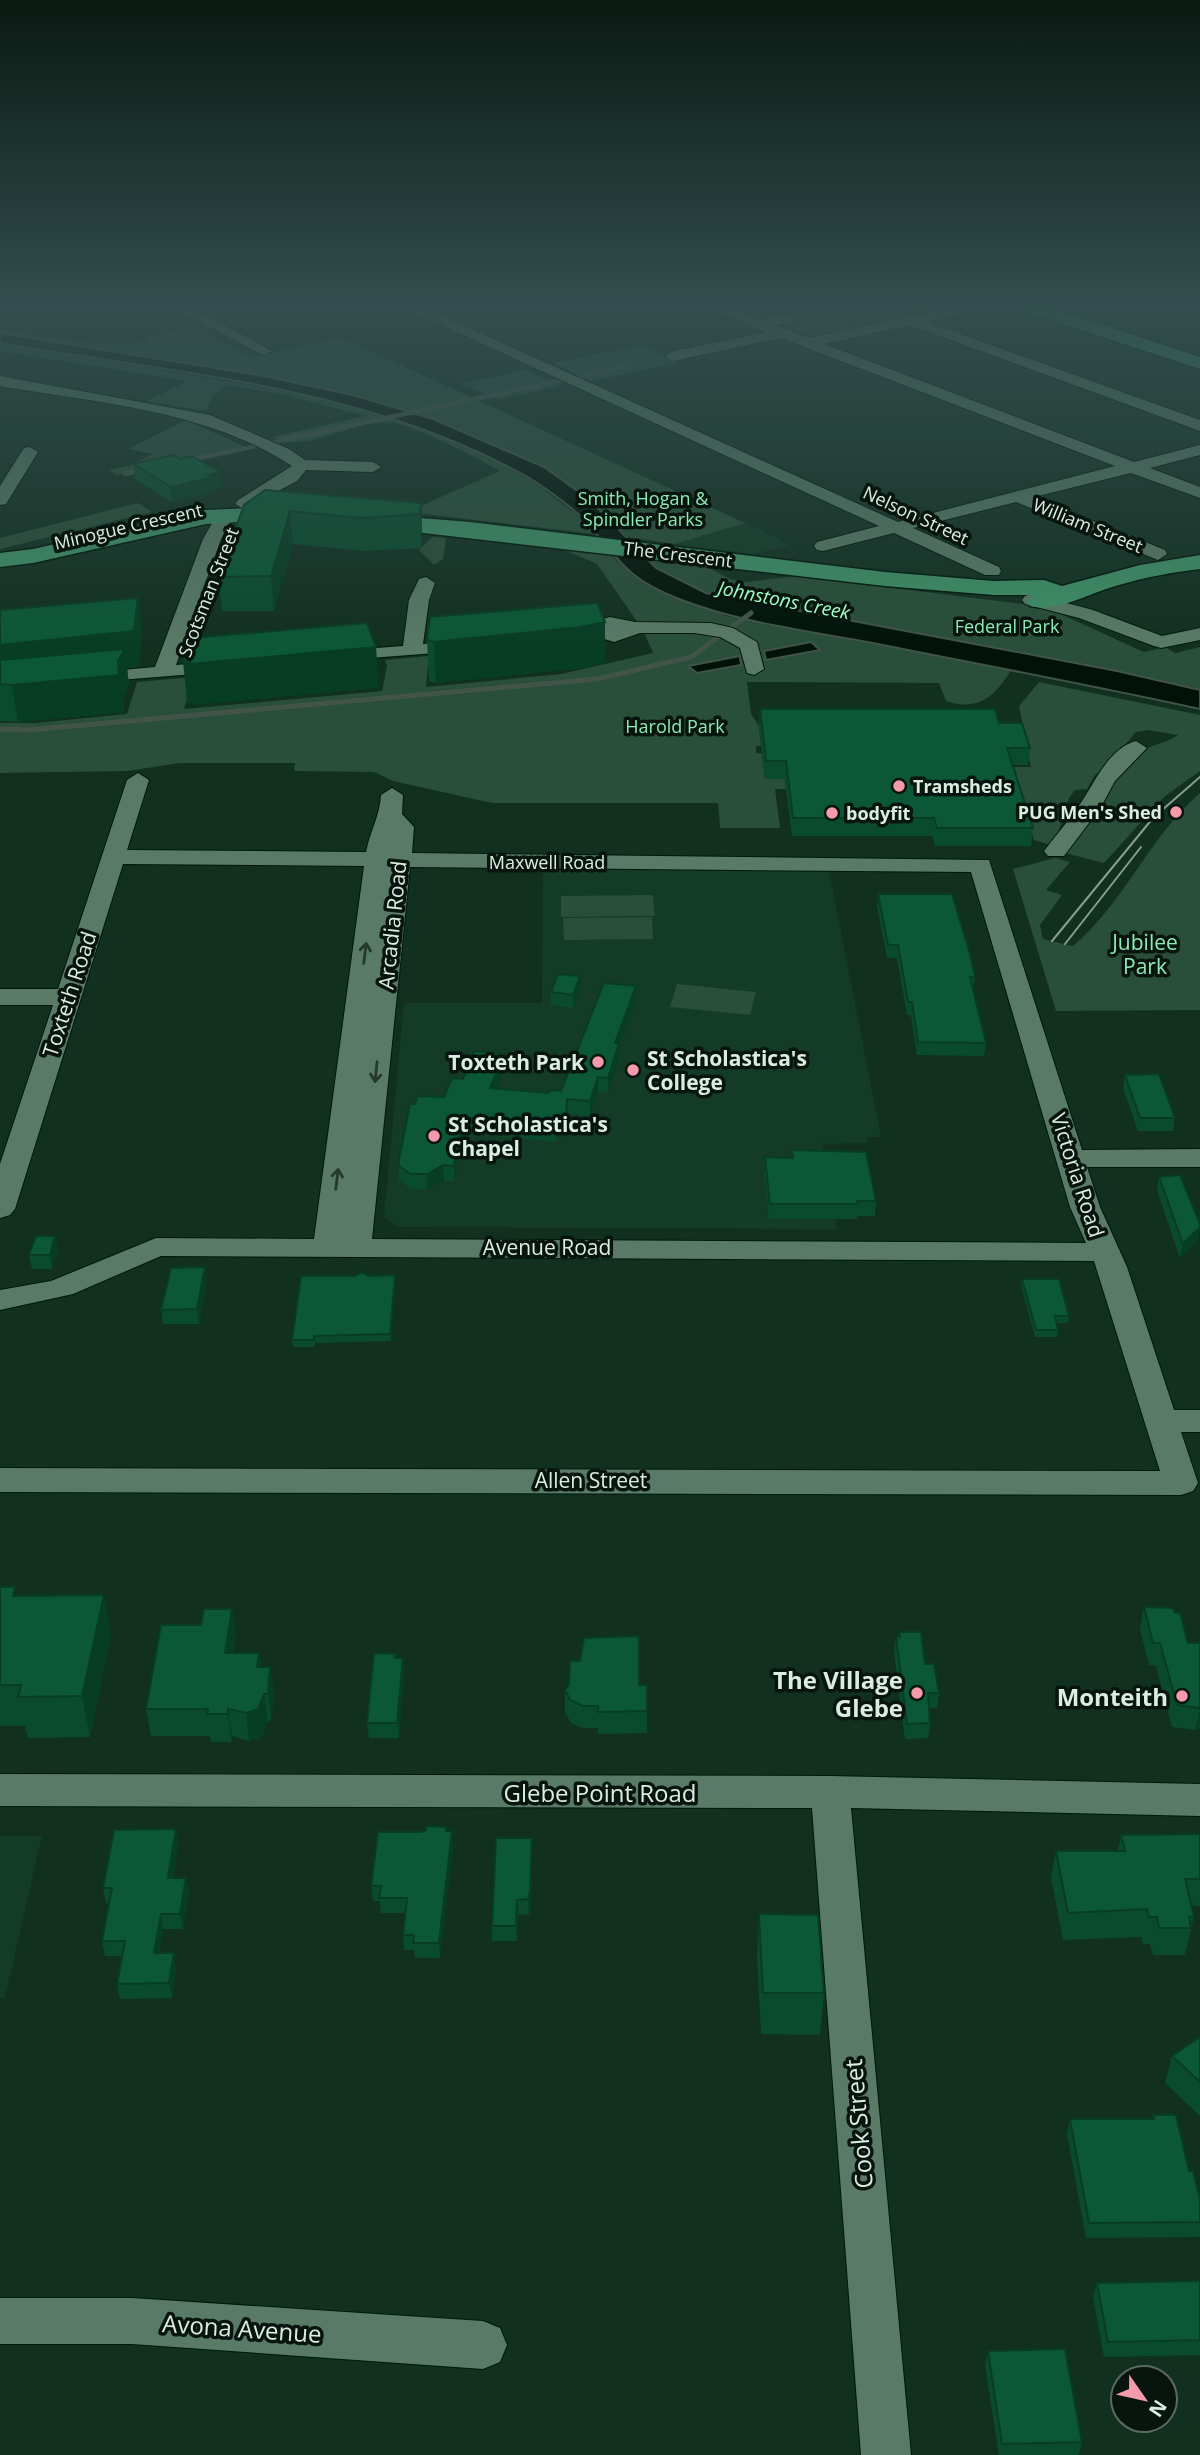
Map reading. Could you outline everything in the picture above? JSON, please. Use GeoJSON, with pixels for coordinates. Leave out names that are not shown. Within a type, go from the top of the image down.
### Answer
{"type":"FeatureCollection","features":[{"type":"Feature","properties":{"kind":"main road","name":"The Crescent"},"geometry":{"type":"LineString","coordinates":[[234,510],[332,513],[470,528],[885,579],[1031,594],[1051,601],[1117,578]]}},
{"type":"Feature","properties":{"kind":"main road","name":"Minogue Crescent"},"geometry":{"type":"LineString","coordinates":[[3,559],[45,554],[234,510]]}},
{"type":"Feature","properties":{"kind":"main road","name":"Minogue Crescent"},"geometry":{"type":"LineString","coordinates":[[3,559],[26,550],[149,519],[234,510]]}},
{"type":"Feature","properties":{"kind":"main road","name":"The Crescent"},"geometry":{"type":"LineString","coordinates":[[1031,594],[1200,562]]}},
{"type":"Feature","properties":{"kind":"street"},"geometry":{"type":"LineString","coordinates":[[205,419],[289,456],[300,465],[373,467]]}},
{"type":"Feature","properties":{"kind":"street","name":"Nelson Street"},"geometry":{"type":"LineString","coordinates":[[657,419],[992,571]]}},
{"type":"Feature","properties":{"kind":"street"},"geometry":{"type":"LineString","coordinates":[[1008,419],[1200,494]]}},
{"type":"Feature","properties":{"kind":"street"},"geometry":{"type":"LineString","coordinates":[[1180,419],[1200,426]]}},
{"type":"Feature","properties":{"kind":"street"},"geometry":{"type":"LineString","coordinates":[[823,546],[1200,450]]}},
{"type":"Feature","properties":{"kind":"street"},"geometry":{"type":"LineString","coordinates":[[0,500],[30,452],[10,452]]}},
{"type":"Feature","properties":{"kind":"street","name":"Minogue Crescent"},"geometry":{"type":"LineString","coordinates":[[234,510],[260,491],[286,480],[297,472],[300,465]]}},
{"type":"Feature","properties":{"kind":"street","name":"William Street"},"geometry":{"type":"LineString","coordinates":[[1018,497],[1158,554]]}},
{"type":"Feature","properties":{"kind":"street","name":"Scotsman Street"},"geometry":{"type":"LineString","coordinates":[[172,669],[212,539],[234,510]]}},
{"type":"Feature","properties":{"kind":"street","name":"Scotsman Street"},"geometry":{"type":"LineString","coordinates":[[172,669],[218,559],[234,510]]}},
{"type":"Feature","properties":{"kind":"street","name":"Scotsman Street"},"geometry":{"type":"LineString","coordinates":[[176,523],[204,528],[212,539]]}},
{"type":"Feature","properties":{"kind":"street"},"geometry":{"type":"LineString","coordinates":[[412,647],[419,600],[426,583]]}},
{"type":"Feature","properties":{"kind":"street"},"geometry":{"type":"LineString","coordinates":[[1031,594],[1161,642],[1200,634]]}},
{"type":"Feature","properties":{"kind":"street"},"geometry":{"type":"LineString","coordinates":[[1062,596],[1074,605],[1099,613],[1118,626]]}},
{"type":"Feature","properties":{"kind":"street"},"geometry":{"type":"LineString","coordinates":[[574,633],[600,631],[624,635],[632,628],[674,626],[724,634],[750,646],[754,669]]}},
{"type":"Feature","properties":{"kind":"street"},"geometry":{"type":"LineString","coordinates":[[312,656],[488,641]]}},
{"type":"Feature","properties":{"kind":"street"},"geometry":{"type":"LineString","coordinates":[[68,678],[246,662]]}},
{"type":"Feature","properties":{"kind":"street"},"geometry":{"type":"LineString","coordinates":[[1056,851],[1090,807],[1105,778],[1136,748]]}},
{"type":"Feature","properties":{"kind":"street","name":"Toxteth Road"},"geometry":{"type":"LineString","coordinates":[[0,1209],[138,780]]}},
{"type":"Feature","properties":{"kind":"street","name":"Arcadia Road"},"geometry":{"type":"LineString","coordinates":[[342,1247],[388,861],[382,826],[392,805]]}},
{"type":"Feature","properties":{"kind":"street","name":"Maxwell Road"},"geometry":{"type":"LineString","coordinates":[[113,857],[981,865]]}},
{"type":"Feature","properties":{"kind":"street","name":"Victoria Road"},"geometry":{"type":"LineString","coordinates":[[981,865],[1085,1207],[1112,1267],[1181,1483]]}},
{"type":"Feature","properties":{"kind":"street"},"geometry":{"type":"LineString","coordinates":[[0,997],[68,997]]}},
{"type":"Feature","properties":{"kind":"street"},"geometry":{"type":"LineString","coordinates":[[1071,1159],[1200,1158]]}},
{"type":"Feature","properties":{"kind":"street","name":"Avenue Road"},"geometry":{"type":"LineString","coordinates":[[0,1300],[37,1296],[88,1280],[156,1247],[1104,1252]]}},
{"type":"Feature","properties":{"kind":"street"},"geometry":{"type":"LineString","coordinates":[[1163,1421],[1200,1421]]}},
{"type":"Feature","properties":{"kind":"street","name":"Allen Street"},"geometry":{"type":"LineString","coordinates":[[0,1480],[1181,1483]]}},
{"type":"Feature","properties":{"kind":"street","name":"Glebe Point Road"},"geometry":{"type":"LineString","coordinates":[[0,1790],[830,1793],[1200,1800]]}},
{"type":"Feature","properties":{"kind":"street","name":"Cook Street"},"geometry":{"type":"LineString","coordinates":[[830,1793],[886,2455]]}},
{"type":"Feature","properties":{"kind":"street","name":"Avona Avenue"},"geometry":{"type":"LineString","coordinates":[[0,2321],[132,2321],[483,2345]]}},
{"type":"Feature","properties":{"kind":"shaded area","name":"Johnstons Creek"},"geometry":{"type":"Polygon","coordinates":[[[392,419],[433,419],[544,467],[590,500],[656,568],[706,593],[1117,671],[1200,690],[1200,709],[775,626],[679,599],[647,584],[626,568],[581,517],[537,483],[459,444],[392,419]]]}},
{"type":"Feature","properties":{"kind":"shaded area"},"geometry":{"type":"Polygon","coordinates":[[[745,523],[791,545],[754,554],[675,544],[745,523]]]}},
{"type":"Feature","properties":{"kind":"shaded area"},"geometry":{"type":"Polygon","coordinates":[[[811,642],[820,650],[766,660],[764,651],[811,642]]]}},
{"type":"Feature","properties":{"kind":"shaded area"},"geometry":{"type":"Polygon","coordinates":[[[740,656],[741,665],[697,673],[688,666],[740,656]]]}},
{"type":"Feature","properties":{"kind":"shaded area","name":"St Scholastica's College"},"geometry":{"type":"Polygon","coordinates":[[[543,870],[829,870],[881,1137],[867,1137],[868,1143],[823,1144],[837,1229],[399,1227],[384,1217],[404,1003],[542,1003],[543,870]]]}},
{"type":"Feature","properties":{"kind":"shaded area"},"geometry":{"type":"Polygon","coordinates":[[[0,1836],[42,1836],[5,1998],[0,1998],[0,1836]]]}},
{"type":"Feature","properties":{"kind":"green space"},"geometry":{"type":"Polygon","coordinates":[[[354,419],[393,419],[468,446],[511,469],[569,509],[595,534],[407,512],[500,471],[412,428],[387,422],[358,426],[301,442],[272,437],[354,419]]]}},
{"type":"Feature","properties":{"kind":"green space","name":"Smith, Hogan & Spindler Parks"},"geometry":{"type":"Polygon","coordinates":[[[433,419],[518,419],[745,523],[675,544],[628,537],[590,500],[544,467],[433,419]]]}},
{"type":"Feature","properties":{"kind":"green space"},"geometry":{"type":"Polygon","coordinates":[[[186,420],[246,447],[117,475],[108,470],[129,466],[153,454],[128,449],[186,420]]]}},
{"type":"Feature","properties":{"kind":"green space"},"geometry":{"type":"Polygon","coordinates":[[[138,503],[152,512],[0,549],[0,538],[138,503]]]}},
{"type":"Feature","properties":{"kind":"green space"},"geometry":{"type":"Polygon","coordinates":[[[432,537],[446,538],[443,559],[434,565],[419,550],[432,537]]]}},
{"type":"Feature","properties":{"kind":"green space","name":"Harold Park"},"geometry":{"type":"Polygon","coordinates":[[[567,551],[611,555],[631,574],[726,616],[1012,669],[992,694],[977,703],[968,704],[946,701],[939,683],[747,682],[751,714],[759,726],[761,746],[756,746],[756,753],[762,754],[765,779],[785,779],[786,789],[775,789],[780,828],[720,828],[718,803],[492,803],[393,781],[374,772],[294,771],[295,763],[180,763],[128,771],[0,773],[0,723],[35,723],[127,714],[137,682],[193,677],[184,709],[382,691],[387,666],[385,660],[429,656],[426,687],[561,674],[653,653],[643,630],[597,564],[567,551]]]}},
{"type":"Feature","properties":{"kind":"green space","name":"Federal Park"},"geometry":{"type":"Polygon","coordinates":[[[646,558],[704,565],[730,579],[746,582],[797,576],[1023,604],[1058,613],[1144,652],[1165,647],[1175,653],[1200,647],[1200,690],[1117,671],[734,600],[698,590],[676,580],[646,558]]]}},
{"type":"Feature","properties":{"kind":"green space"},"geometry":{"type":"Polygon","coordinates":[[[1039,682],[1200,715],[1200,771],[1164,797],[1104,863],[1061,852],[1102,792],[1130,759],[1141,751],[1178,735],[1148,730],[1136,732],[1124,746],[1131,749],[1095,775],[1087,789],[1075,790],[1069,798],[1054,846],[1034,840],[1010,767],[1031,767],[1019,706],[1039,682]]]}},
{"type":"Feature","properties":{"kind":"green space","name":"Jubilee Park"},"geometry":{"type":"Polygon","coordinates":[[[1200,793],[1200,1010],[1056,1011],[1013,869],[1055,858],[1070,862],[1046,890],[1062,895],[1040,925],[1043,939],[1073,946],[1108,910],[1166,829],[1200,793]]]}},
{"type":"Feature","properties":{"kind":"green space"},"geometry":{"type":"Polygon","coordinates":[[[653,895],[655,916],[561,917],[561,896],[653,895]]]}},
{"type":"Feature","properties":{"kind":"green space"},"geometry":{"type":"Polygon","coordinates":[[[652,917],[653,939],[564,940],[563,918],[652,917]]]}},
{"type":"Feature","properties":{"kind":"green space"},"geometry":{"type":"Polygon","coordinates":[[[677,984],[756,992],[750,1015],[670,1007],[677,984]]]}},
{"type":"Feature","properties":{"kind":"building"},"geometry":{"type":"Polygon","coordinates":[[[174,455],[180,459],[192,456],[220,472],[208,475],[212,477],[171,487],[133,464],[174,455]]]}},
{"type":"Feature","properties":{"kind":"building"},"geometry":{"type":"Polygon","coordinates":[[[265,490],[421,503],[420,514],[362,518],[290,511],[271,576],[218,577],[244,505],[265,490]]]}},
{"type":"Feature","properties":{"kind":"building"},"geometry":{"type":"Polygon","coordinates":[[[138,598],[134,631],[0,645],[0,610],[138,598]]]}},
{"type":"Feature","properties":{"kind":"building"},"geometry":{"type":"Polygon","coordinates":[[[597,603],[605,622],[581,627],[434,642],[427,640],[430,617],[597,603]]]}},
{"type":"Feature","properties":{"kind":"building"},"geometry":{"type":"Polygon","coordinates":[[[367,623],[376,647],[190,664],[190,661],[183,661],[191,638],[367,623]]]}},
{"type":"Feature","properties":{"kind":"building"},"geometry":{"type":"Polygon","coordinates":[[[125,649],[118,661],[119,675],[0,684],[0,660],[125,649]]]}},
{"type":"Feature","properties":{"kind":"building","name":"Tramsheds"},"geometry":{"type":"Polygon","coordinates":[[[760,709],[995,709],[999,723],[1022,723],[1030,748],[1007,748],[1033,828],[937,828],[934,818],[793,818],[786,761],[766,761],[760,709]]]}},
{"type":"Feature","properties":{"kind":"building"},"geometry":{"type":"Polygon","coordinates":[[[878,894],[952,894],[970,954],[975,977],[970,977],[986,1043],[918,1042],[912,1002],[908,1002],[898,945],[888,945],[878,894]]]}},
{"type":"Feature","properties":{"kind":"building"},"geometry":{"type":"Polygon","coordinates":[[[558,974],[580,976],[573,995],[551,992],[558,974]]]}},
{"type":"Feature","properties":{"kind":"building"},"geometry":{"type":"Polygon","coordinates":[[[604,983],[636,986],[615,1043],[619,1043],[608,1078],[598,1077],[590,1101],[567,1099],[566,1119],[557,1122],[555,1126],[462,1117],[454,1166],[443,1165],[427,1174],[410,1174],[398,1165],[410,1104],[415,1104],[417,1096],[444,1097],[452,1078],[463,1079],[474,1051],[504,1054],[490,1088],[549,1093],[550,1090],[561,1091],[604,983]]]}},
{"type":"Feature","properties":{"kind":"building"},"geometry":{"type":"Polygon","coordinates":[[[1159,1074],[1175,1118],[1140,1118],[1125,1075],[1159,1074]]]}},
{"type":"Feature","properties":{"kind":"building"},"geometry":{"type":"Polygon","coordinates":[[[792,1150],[866,1152],[876,1201],[857,1201],[858,1204],[770,1204],[765,1157],[793,1158],[792,1150]]]}},
{"type":"Feature","properties":{"kind":"building"},"geometry":{"type":"Polygon","coordinates":[[[1180,1175],[1200,1224],[1183,1244],[1159,1177],[1180,1175]]]}},
{"type":"Feature","properties":{"kind":"building"},"geometry":{"type":"Polygon","coordinates":[[[36,1236],[55,1236],[50,1255],[29,1255],[36,1236]]]}},
{"type":"Feature","properties":{"kind":"building"},"geometry":{"type":"Polygon","coordinates":[[[205,1267],[197,1309],[161,1310],[171,1268],[205,1267]]]}},
{"type":"Feature","properties":{"kind":"building"},"geometry":{"type":"Polygon","coordinates":[[[362,1272],[368,1276],[395,1275],[390,1334],[314,1336],[314,1340],[292,1340],[301,1276],[355,1276],[362,1272]]]}},
{"type":"Feature","properties":{"kind":"building"},"geometry":{"type":"Polygon","coordinates":[[[1022,1279],[1059,1279],[1069,1316],[1055,1316],[1058,1330],[1036,1330],[1022,1279]]]}},
{"type":"Feature","properties":{"kind":"building"},"geometry":{"type":"Polygon","coordinates":[[[0,1587],[15,1587],[13,1596],[104,1595],[82,1696],[18,1697],[21,1685],[0,1685],[0,1587]]]}},
{"type":"Feature","properties":{"kind":"building"},"geometry":{"type":"Polygon","coordinates":[[[1144,1607],[1173,1608],[1175,1613],[1180,1613],[1188,1643],[1200,1643],[1200,1708],[1177,1705],[1160,1643],[1153,1643],[1144,1607]]]}},
{"type":"Feature","properties":{"kind":"building"},"geometry":{"type":"Polygon","coordinates":[[[204,1609],[232,1609],[225,1653],[259,1653],[257,1667],[270,1667],[268,1694],[264,1694],[258,1709],[246,1713],[228,1709],[228,1714],[207,1714],[208,1709],[146,1709],[161,1625],[201,1625],[204,1609]]]}},
{"type":"Feature","properties":{"kind":"building","name":"The Village Glebe"},"geometry":{"type":"Polygon","coordinates":[[[899,1632],[921,1632],[925,1664],[934,1664],[939,1693],[928,1693],[930,1723],[907,1724],[896,1637],[900,1637],[899,1632]]]}},
{"type":"Feature","properties":{"kind":"building"},"geometry":{"type":"Polygon","coordinates":[[[639,1636],[639,1685],[647,1685],[647,1711],[598,1712],[598,1706],[583,1706],[570,1700],[565,1690],[569,1685],[570,1661],[580,1661],[584,1638],[639,1636]]]}},
{"type":"Feature","properties":{"kind":"building"},"geometry":{"type":"Polygon","coordinates":[[[374,1653],[396,1654],[395,1658],[403,1658],[397,1723],[367,1723],[374,1653]]]}},
{"type":"Feature","properties":{"kind":"building"},"geometry":{"type":"Polygon","coordinates":[[[426,1826],[446,1827],[446,1831],[452,1831],[439,1943],[413,1943],[414,1935],[403,1935],[407,1898],[379,1898],[381,1886],[371,1886],[378,1832],[421,1832],[426,1830],[426,1826]]]}},
{"type":"Feature","properties":{"kind":"building"},"geometry":{"type":"Polygon","coordinates":[[[176,1829],[168,1878],[186,1878],[180,1914],[161,1914],[154,1953],[174,1953],[169,1983],[117,1984],[125,1941],[102,1941],[112,1888],[103,1888],[114,1830],[176,1829]]]}},
{"type":"Feature","properties":{"kind":"building"},"geometry":{"type":"Polygon","coordinates":[[[1200,1834],[1200,1879],[1185,1879],[1194,1916],[1189,1917],[1191,1928],[1159,1928],[1157,1917],[1149,1917],[1147,1909],[1068,1913],[1056,1851],[1125,1851],[1121,1835],[1200,1834]]]}},
{"type":"Feature","properties":{"kind":"building"},"geometry":{"type":"Polygon","coordinates":[[[496,1838],[532,1838],[530,1892],[528,1899],[517,1900],[516,1926],[492,1926],[496,1838]]]}},
{"type":"Feature","properties":{"kind":"building"},"geometry":{"type":"Polygon","coordinates":[[[759,1914],[818,1915],[824,1993],[763,1993],[759,1914]]]}},
{"type":"Feature","properties":{"kind":"building"},"geometry":{"type":"Polygon","coordinates":[[[1200,2037],[1200,2082],[1172,2056],[1200,2037]]]}},
{"type":"Feature","properties":{"kind":"building"},"geometry":{"type":"Polygon","coordinates":[[[1153,2115],[1176,2115],[1189,2171],[1193,2171],[1200,2199],[1200,2222],[1089,2223],[1070,2119],[1154,2119],[1153,2115]]]}},
{"type":"Feature","properties":{"kind":"building"},"geometry":{"type":"Polygon","coordinates":[[[1200,2281],[1200,2340],[1108,2342],[1097,2283],[1200,2281]]]}},
{"type":"Feature","properties":{"kind":"building"},"geometry":{"type":"Polygon","coordinates":[[[1065,2349],[1082,2442],[1002,2444],[988,2351],[1065,2349]]]}},
{"type":"Feature","properties":{"kind":"waterway"},"geometry":{"type":"LineString","coordinates":[[186,461],[383,419]]}},
{"type":"Feature","properties":{"kind":"waterway"},"geometry":{"type":"LineString","coordinates":[[125,474],[143,470]]}},
{"type":"Feature","properties":{"kind":"waterway"},"geometry":{"type":"LineString","coordinates":[[0,729],[29,730],[597,679],[691,657],[751,613]]}},
{"type":"Feature","properties":{"kind":"tram line"},"geometry":{"type":"LineString","coordinates":[[1052,941],[1153,818],[1200,777]]}},
{"type":"Feature","properties":{"kind":"tram line"},"geometry":{"type":"LineString","coordinates":[[1065,944],[1141,847]]}},
{"type":"Feature","properties":{"kind":"place","name":"Tramsheds"},"geometry":{"type":"Point","coordinates":[899,786]}},
{"type":"Feature","properties":{"kind":"place","name":"PUG Men's Shed"},"geometry":{"type":"Point","coordinates":[1176,812]}},
{"type":"Feature","properties":{"kind":"place","name":"bodyfit"},"geometry":{"type":"Point","coordinates":[832,813]}},
{"type":"Feature","properties":{"kind":"place","name":"Toxteth Park"},"geometry":{"type":"Point","coordinates":[598,1062]}},
{"type":"Feature","properties":{"kind":"place","name":"St Scholastica's College"},"geometry":{"type":"Point","coordinates":[633,1070]}},
{"type":"Feature","properties":{"kind":"place","name":"St Scholastica's Chapel"},"geometry":{"type":"Point","coordinates":[434,1136]}},
{"type":"Feature","properties":{"kind":"place","name":"The Village Glebe"},"geometry":{"type":"Point","coordinates":[917,1693]}},
{"type":"Feature","properties":{"kind":"place","name":"Monteith"},"geometry":{"type":"Point","coordinates":[1182,1696]}}]}
